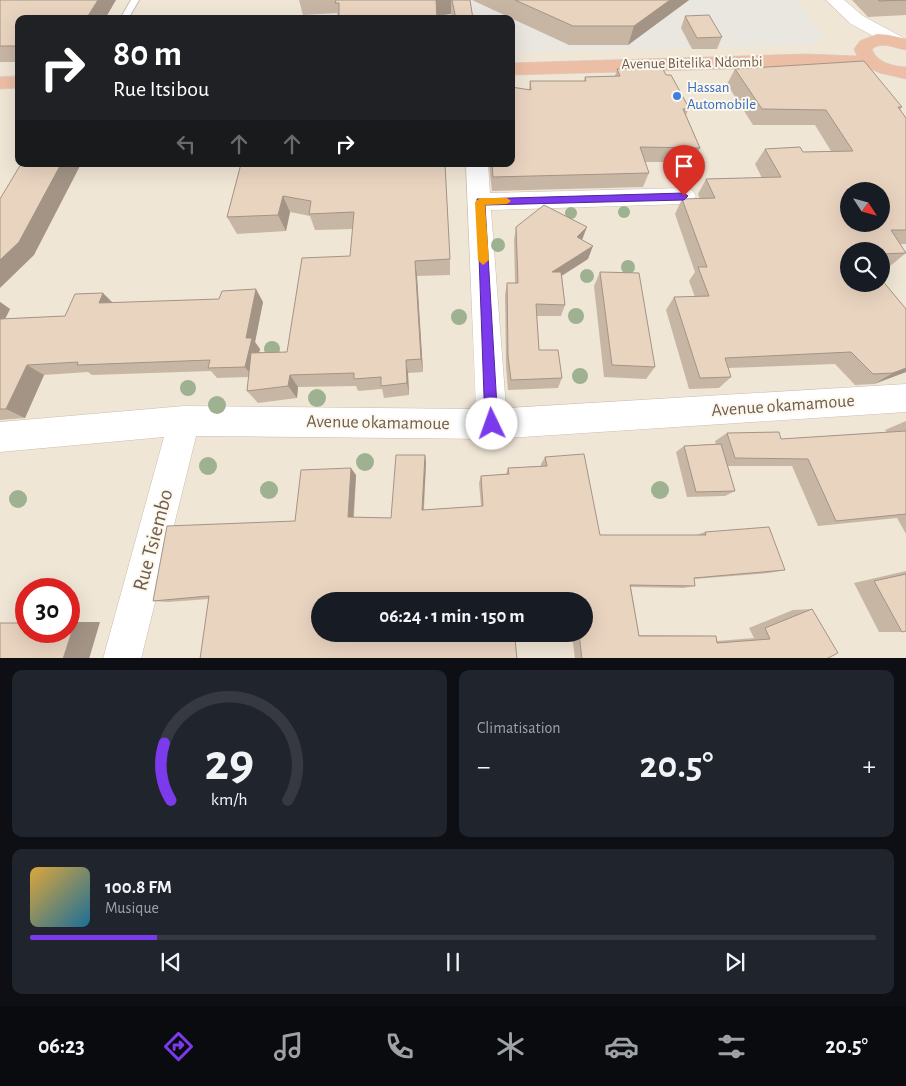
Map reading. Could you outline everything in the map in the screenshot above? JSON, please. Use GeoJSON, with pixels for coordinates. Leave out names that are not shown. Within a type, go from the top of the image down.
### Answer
{"type":"FeatureCollection","features":[{"type":"Feature","properties":{"kind":"highway"},"geometry":{"type":"LineString","coordinates":[[901,43],[884,40],[868,52],[894,72],[906,73]]}},
{"type":"Feature","properties":{"kind":"highway","name":"Avenue Bitelika Ndombi"},"geometry":{"type":"LineString","coordinates":[[515,59],[868,52]]}},
{"type":"Feature","properties":{"kind":"highway","name":"Avenue Bitelika Ndombi"},"geometry":{"type":"LineString","coordinates":[[515,69],[839,60],[868,52]]}},
{"type":"Feature","properties":{"kind":"highway"},"geometry":{"type":"LineString","coordinates":[[0,71],[15,71]]}},
{"type":"Feature","properties":{"kind":"highway"},"geometry":{"type":"LineString","coordinates":[[0,83],[15,82]]}},
{"type":"Feature","properties":{"kind":"street"},"geometry":{"type":"LineString","coordinates":[[818,0],[832,17],[868,52]]}},
{"type":"Feature","properties":{"kind":"street"},"geometry":{"type":"LineString","coordinates":[[834,0],[857,20],[901,43]]}},
{"type":"Feature","properties":{"kind":"street"},"geometry":{"type":"LineString","coordinates":[[477,167],[492,424]]}},
{"type":"Feature","properties":{"kind":"street"},"geometry":{"type":"LineString","coordinates":[[480,202],[684,196]]}},
{"type":"Feature","properties":{"kind":"street","name":"Avenue okamamoue"},"geometry":{"type":"LineString","coordinates":[[0,437],[184,421],[492,424],[906,398]]}},
{"type":"Feature","properties":{"kind":"street","name":"Rue Tsiembo"},"geometry":{"type":"LineString","coordinates":[[122,658],[184,421]]}},
{"type":"Feature","properties":{"kind":"lane"},"geometry":{"type":"LineString","coordinates":[[126,15],[135,0]]}},
{"type":"Feature","properties":{"kind":"shaded area"},"geometry":{"type":"Polygon","coordinates":[[[0,0],[906,0],[906,658],[0,658],[0,0]]]}},
{"type":"Feature","properties":{"kind":"shaded area"},"geometry":{"type":"Polygon","coordinates":[[[303,0],[797,0],[823,34],[816,45],[515,53],[515,15],[301,15],[303,0]]]}},
{"type":"Feature","properties":{"kind":"building"},"geometry":{"type":"Polygon","coordinates":[[[0,0],[98,0],[89,15],[15,15],[15,46],[0,46],[0,0]]]}},
{"type":"Feature","properties":{"kind":"building"},"geometry":{"type":"Polygon","coordinates":[[[336,0],[436,0],[437,15],[339,15],[339,3],[335,3],[336,0]]]}},
{"type":"Feature","properties":{"kind":"building"},"geometry":{"type":"Polygon","coordinates":[[[452,0],[470,0],[472,15],[455,15],[452,0]]]}},
{"type":"Feature","properties":{"kind":"building"},"geometry":{"type":"Polygon","coordinates":[[[515,0],[670,0],[634,26],[573,26],[515,0]]]}},
{"type":"Feature","properties":{"kind":"building"},"geometry":{"type":"Polygon","coordinates":[[[709,15],[722,37],[697,38],[685,16],[709,15]]]}},
{"type":"Feature","properties":{"kind":"building"},"geometry":{"type":"Polygon","coordinates":[[[864,61],[902,107],[898,107],[906,118],[906,230],[891,230],[906,253],[890,254],[890,242],[840,242],[840,292],[890,292],[890,290],[906,309],[906,368],[893,373],[873,374],[851,352],[725,358],[731,377],[700,378],[674,297],[709,296],[698,267],[707,267],[682,199],[715,198],[706,179],[781,177],[765,149],[800,147],[803,152],[853,151],[826,110],[762,109],[735,69],[864,61]]]}},
{"type":"Feature","properties":{"kind":"building"},"geometry":{"type":"Polygon","coordinates":[[[662,67],[666,75],[671,75],[689,108],[683,109],[700,148],[640,147],[649,173],[493,177],[492,167],[515,167],[515,88],[531,90],[530,81],[586,81],[585,77],[620,76],[617,69],[662,67]]]}},
{"type":"Feature","properties":{"kind":"building"},"geometry":{"type":"Polygon","coordinates":[[[19,167],[59,167],[19,242],[0,260],[0,199],[19,167]]]}},
{"type":"Feature","properties":{"kind":"building"},"geometry":{"type":"Polygon","coordinates":[[[240,167],[445,167],[450,259],[415,261],[421,359],[406,360],[407,383],[381,386],[381,377],[354,379],[354,373],[290,375],[288,386],[247,391],[251,353],[287,352],[302,258],[350,256],[354,212],[309,214],[311,201],[283,196],[278,215],[227,217],[240,167]]]}},
{"type":"Feature","properties":{"kind":"building"},"geometry":{"type":"Polygon","coordinates":[[[544,205],[587,227],[577,237],[593,246],[552,272],[561,272],[565,305],[536,304],[539,350],[558,350],[562,378],[511,380],[508,356],[507,283],[518,283],[516,227],[544,205]]]}},
{"type":"Feature","properties":{"kind":"building"},"geometry":{"type":"Polygon","coordinates":[[[600,272],[639,273],[655,367],[612,365],[600,272]]]}},
{"type":"Feature","properties":{"kind":"building"},"geometry":{"type":"Polygon","coordinates":[[[256,289],[246,338],[252,338],[245,367],[208,368],[210,360],[77,365],[78,362],[27,365],[6,409],[0,409],[0,319],[65,316],[75,294],[103,293],[99,303],[219,299],[222,291],[256,289]]]}},
{"type":"Feature","properties":{"kind":"building"},"geometry":{"type":"Polygon","coordinates":[[[906,431],[906,514],[836,521],[808,459],[735,458],[727,433],[779,432],[781,439],[906,431]]]}},
{"type":"Feature","properties":{"kind":"building"},"geometry":{"type":"Polygon","coordinates":[[[721,444],[735,491],[696,492],[684,446],[721,444]]]}},
{"type":"Feature","properties":{"kind":"building"},"geometry":{"type":"Polygon","coordinates":[[[584,454],[600,535],[706,535],[705,532],[769,527],[785,570],[694,578],[695,586],[630,585],[639,636],[716,636],[717,643],[770,639],[765,628],[812,609],[838,653],[828,658],[582,658],[580,642],[593,642],[593,592],[311,592],[311,642],[515,642],[517,658],[200,658],[209,596],[153,601],[167,526],[295,521],[301,470],[351,468],[348,517],[391,518],[396,455],[425,455],[422,510],[483,506],[481,476],[509,474],[508,468],[547,466],[545,457],[584,454]]]}},
{"type":"Feature","properties":{"kind":"building"},"geometry":{"type":"Polygon","coordinates":[[[906,574],[906,631],[902,632],[874,581],[906,574]]]}},
{"type":"Feature","properties":{"kind":"building"},"geometry":{"type":"Polygon","coordinates":[[[0,623],[15,623],[15,643],[68,643],[63,658],[0,658],[0,623]]]}},
{"type":"Feature","properties":{"kind":"slow traffic"},"geometry":{"type":"LineString","coordinates":[[483,260],[480,202],[507,201]]}},
{"type":"Feature","properties":{"kind":"place","name":"Hassan Automobile"},"geometry":{"type":"Point","coordinates":[677,96]}},
{"type":"Feature","properties":{"kind":"route"},"geometry":{"type":"LineString","coordinates":[[492,424],[480,202],[684,196]]}}]}
